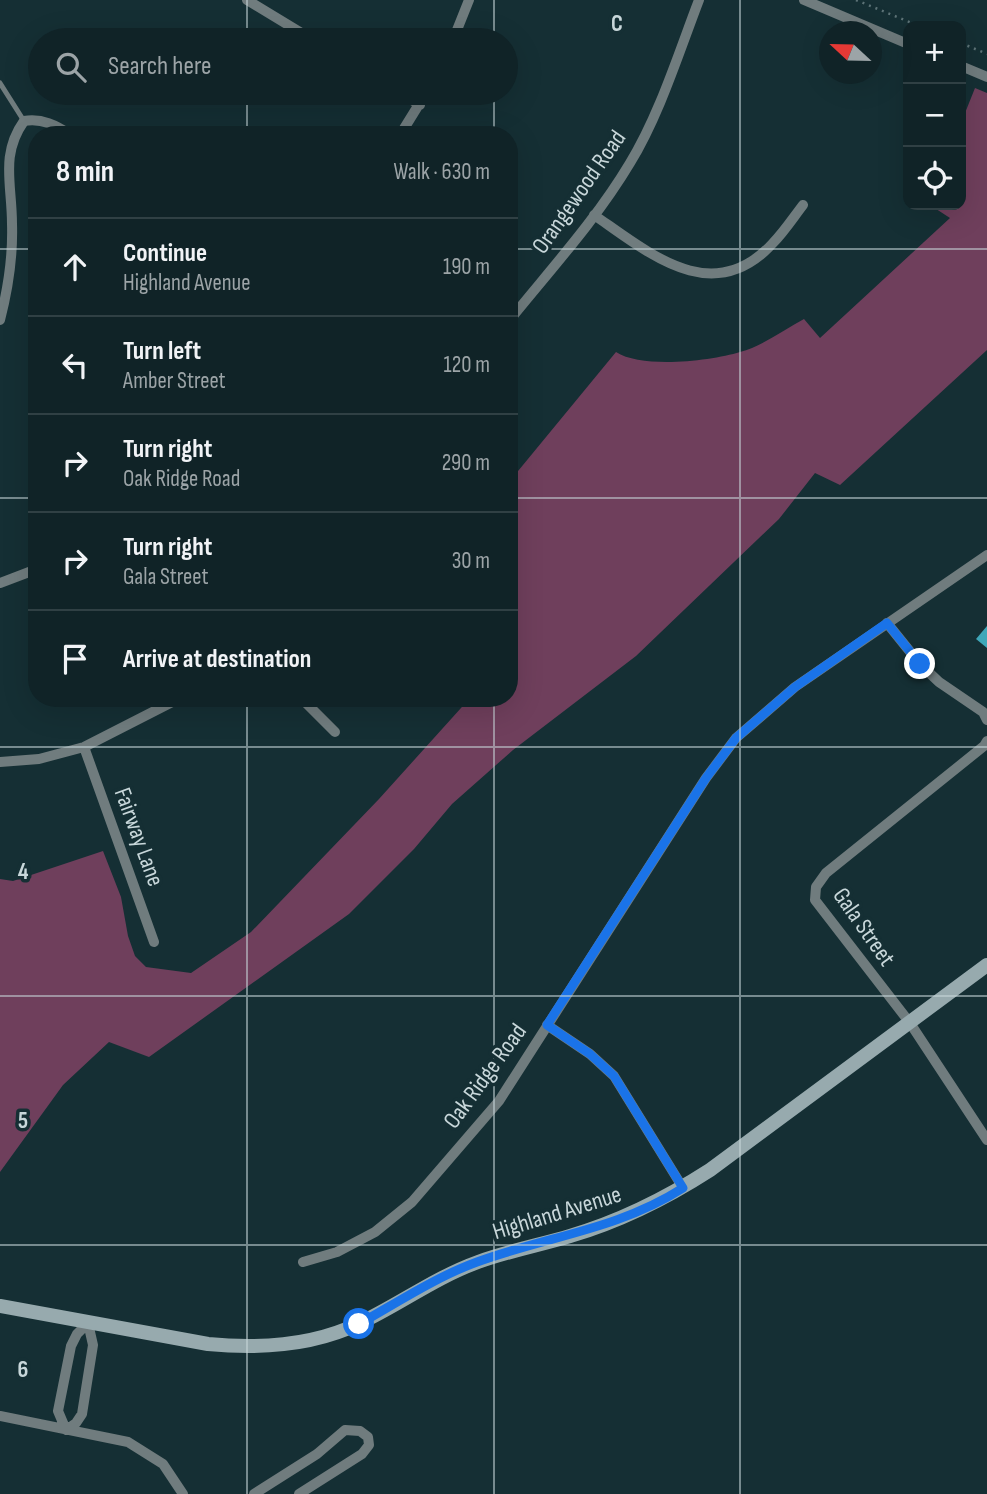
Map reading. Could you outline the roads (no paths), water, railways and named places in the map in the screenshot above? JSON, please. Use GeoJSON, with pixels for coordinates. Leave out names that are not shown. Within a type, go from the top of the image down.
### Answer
{"type":"FeatureCollection","features":[{"type":"Feature","properties":{"kind":"main road","name":"Highland Avenue"},"geometry":{"type":"LineString","coordinates":[[0,1306],[237,1347],[270,1346],[333,1334],[359,1324],[450,1272],[604,1225],[638,1212],[683,1188],[987,965]]}},
{"type":"Feature","properties":{"kind":"street"},"geometry":{"type":"LineString","coordinates":[[247,0],[293,28]]}},
{"type":"Feature","properties":{"kind":"street"},"geometry":{"type":"LineString","coordinates":[[458,28],[469,0]]}},
{"type":"Feature","properties":{"kind":"street","name":"Orangewood Road"},"geometry":{"type":"LineString","coordinates":[[518,310],[594,215],[631,163],[699,0]]}},
{"type":"Feature","properties":{"kind":"street"},"geometry":{"type":"LineString","coordinates":[[804,0],[903,42]]}},
{"type":"Feature","properties":{"kind":"street"},"geometry":{"type":"LineString","coordinates":[[966,68],[987,77]]}},
{"type":"Feature","properties":{"kind":"street"},"geometry":{"type":"LineString","coordinates":[[406,126],[420,105]]}},
{"type":"Feature","properties":{"kind":"street"},"geometry":{"type":"LineString","coordinates":[[0,320],[7,293],[12,224],[7,153],[12,135],[24,121],[36,119],[58,126]]}},
{"type":"Feature","properties":{"kind":"street"},"geometry":{"type":"LineString","coordinates":[[594,215],[676,268],[704,275],[741,268],[772,245],[803,205]]}},
{"type":"Feature","properties":{"kind":"street","name":"Oak Ridge Road"},"geometry":{"type":"LineString","coordinates":[[303,1262],[337,1252],[375,1231],[412,1202],[499,1101],[706,778],[736,738],[795,687],[987,555]]}},
{"type":"Feature","properties":{"kind":"street"},"geometry":{"type":"LineString","coordinates":[[0,583],[28,572]]}},
{"type":"Feature","properties":{"kind":"street"},"geometry":{"type":"LineString","coordinates":[[887,623],[920,664],[939,682],[983,712],[987,720]]}},
{"type":"Feature","properties":{"kind":"street"},"geometry":{"type":"LineString","coordinates":[[0,762],[39,759],[84,747],[162,707]]}},
{"type":"Feature","properties":{"kind":"street"},"geometry":{"type":"LineString","coordinates":[[310,707],[335,732]]}},
{"type":"Feature","properties":{"kind":"street","name":"Gala Street"},"geometry":{"type":"LineString","coordinates":[[987,741],[826,873],[816,887],[815,900],[910,1023],[987,1140]]}},
{"type":"Feature","properties":{"kind":"street","name":"Fairway Lane"},"geometry":{"type":"LineString","coordinates":[[84,747],[154,942]]}},
{"type":"Feature","properties":{"kind":"street"},"geometry":{"type":"LineString","coordinates":[[547,1025],[590,1054],[614,1076],[683,1188]]}},
{"type":"Feature","properties":{"kind":"street"},"geometry":{"type":"LineString","coordinates":[[88,1323],[93,1345],[82,1414],[76,1423],[66,1430],[58,1411],[71,1346],[76,1334],[88,1323]]}},
{"type":"Feature","properties":{"kind":"street"},"geometry":{"type":"LineString","coordinates":[[0,1416],[128,1442],[163,1464],[183,1494]]}},
{"type":"Feature","properties":{"kind":"street"},"geometry":{"type":"LineString","coordinates":[[254,1494],[317,1454],[345,1430],[360,1431],[368,1437],[369,1445],[362,1454],[299,1494]]}},
{"type":"Feature","properties":{"kind":"lane"},"geometry":{"type":"LineString","coordinates":[[0,83],[24,121]]}}]}
